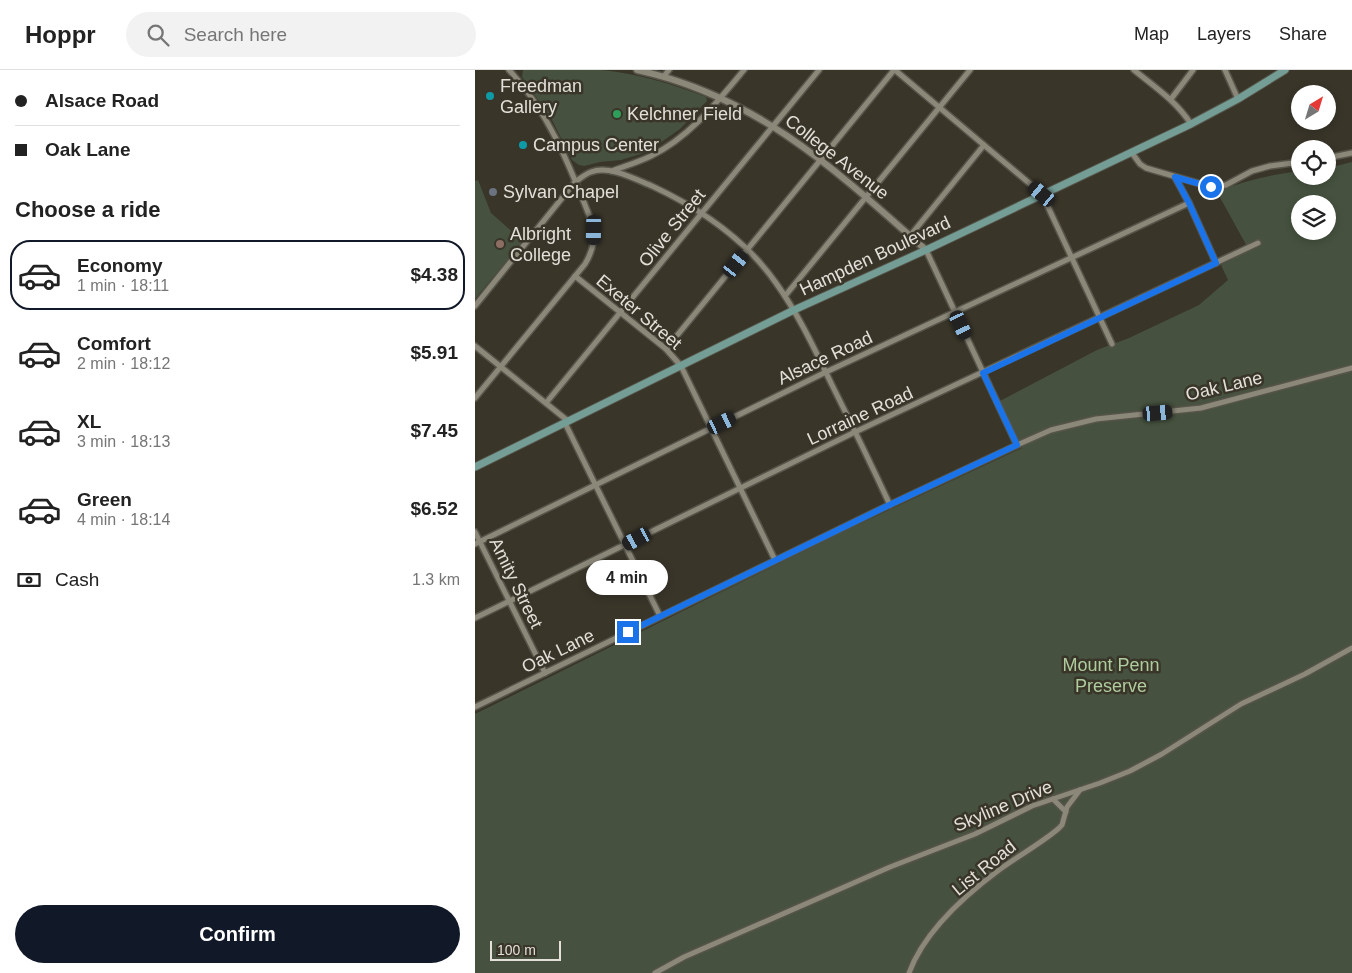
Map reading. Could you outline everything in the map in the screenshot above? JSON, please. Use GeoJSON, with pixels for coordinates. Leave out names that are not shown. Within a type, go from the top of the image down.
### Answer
{"type":"FeatureCollection","features":[{"type":"Feature","properties":{"kind":"main road","name":"Hampden Boulevard"},"geometry":{"type":"LineString","coordinates":[[475,467],[793,310],[1132,153],[1238,99],[1285,70]]}},
{"type":"Feature","properties":{"kind":"street"},"geometry":{"type":"LineString","coordinates":[[475,398],[575,276],[589,256],[593,245],[594,230],[575,182],[546,119],[509,70]]}},
{"type":"Feature","properties":{"kind":"street","name":"College Avenue"},"geometry":{"type":"LineString","coordinates":[[637,70],[664,76],[721,97],[774,126],[812,152],[926,250]]}},
{"type":"Feature","properties":{"kind":"street"},"geometry":{"type":"LineString","coordinates":[[664,76],[669,70]]}},
{"type":"Feature","properties":{"kind":"street"},"geometry":{"type":"LineString","coordinates":[[611,171],[639,162],[672,144],[692,128],[744,70]]}},
{"type":"Feature","properties":{"kind":"street","name":"Olive Street"},"geometry":{"type":"LineString","coordinates":[[546,403],[819,70]]}},
{"type":"Feature","properties":{"kind":"street"},"geometry":{"type":"LineString","coordinates":[[666,349],[895,70],[1042,194],[1112,344]]}},
{"type":"Feature","properties":{"kind":"street"},"geometry":{"type":"LineString","coordinates":[[785,296],[970,70]]}},
{"type":"Feature","properties":{"kind":"street"},"geometry":{"type":"LineString","coordinates":[[1134,70],[1171,99],[1191,124]]}},
{"type":"Feature","properties":{"kind":"street"},"geometry":{"type":"LineString","coordinates":[[1171,99],[1193,70]]}},
{"type":"Feature","properties":{"kind":"street"},"geometry":{"type":"LineString","coordinates":[[1225,70],[1238,99]]}},
{"type":"Feature","properties":{"kind":"street"},"geometry":{"type":"LineString","coordinates":[[910,236],[984,145]]}},
{"type":"Feature","properties":{"kind":"street"},"geometry":{"type":"LineString","coordinates":[[1336,156],[1352,152]]}},
{"type":"Feature","properties":{"kind":"street"},"geometry":{"type":"LineString","coordinates":[[1132,153],[1140,164],[1146,168],[1211,187],[1221,186],[1252,171],[1291,163]]}},
{"type":"Feature","properties":{"kind":"street"},"geometry":{"type":"LineString","coordinates":[[475,306],[575,182],[589,172],[611,171],[661,190],[702,213],[747,250],[776,282],[826,372],[889,505]]}},
{"type":"Feature","properties":{"kind":"street"},"geometry":{"type":"LineString","coordinates":[[1175,177],[1216,263]]}},
{"type":"Feature","properties":{"kind":"street","name":"Alsace Road"},"geometry":{"type":"LineString","coordinates":[[477,543],[826,372],[1189,203]]}},
{"type":"Feature","properties":{"kind":"street","name":"Lorraine Road"},"geometry":{"type":"LineString","coordinates":[[475,618],[855,432],[1259,243]]}},
{"type":"Feature","properties":{"kind":"street"},"geometry":{"type":"LineString","coordinates":[[926,250],[1017,445]]}},
{"type":"Feature","properties":{"kind":"street","name":"Exeter Street"},"geometry":{"type":"LineString","coordinates":[[575,276],[666,349],[681,366],[775,560]]}},
{"type":"Feature","properties":{"kind":"street"},"geometry":{"type":"LineString","coordinates":[[475,346],[546,403],[566,422],[660,616]]}},
{"type":"Feature","properties":{"kind":"street","name":"Oak Lane"},"geometry":{"type":"LineString","coordinates":[[475,707],[889,505],[1051,430],[1084,421],[1201,408],[1352,368]]}},
{"type":"Feature","properties":{"kind":"street","name":"Amity Street"},"geometry":{"type":"LineString","coordinates":[[475,532],[477,543],[545,673]]}},
{"type":"Feature","properties":{"kind":"street","name":"Skyline Drive"},"geometry":{"type":"LineString","coordinates":[[655,973],[683,957],[890,867],[975,834],[1021,810],[1130,771],[1162,754],[1241,704],[1305,674],[1352,648]]}},
{"type":"Feature","properties":{"kind":"street","name":"List Road"},"geometry":{"type":"LineString","coordinates":[[909,973],[923,945],[945,919],[998,871],[1058,829],[1062,825],[1067,807],[1081,790]]}},
{"type":"Feature","properties":{"kind":"street"},"geometry":{"type":"LineString","coordinates":[[1053,799],[1066,812]]}},
{"type":"Feature","properties":{"kind":"green space"},"geometry":{"type":"Polygon","coordinates":[[[523,70],[601,70],[627,74],[680,88],[706,97],[707,101],[680,129],[647,152],[621,160],[584,166],[572,160],[551,118],[522,77],[523,70]]]}},
{"type":"Feature","properties":{"kind":"green space","name":"Mount Penn Preserve"},"geometry":{"type":"Polygon","coordinates":[[[1352,162],[1352,973],[475,973],[475,714],[844,531],[1022,448],[1000,401],[1097,350],[1129,338],[1199,305],[1228,280],[1221,265],[1249,250],[1217,192],[1248,181],[1291,173],[1291,185],[1336,185],[1336,166],[1352,162]]]}},
{"type":"Feature","properties":{"kind":"green space"},"geometry":{"type":"Polygon","coordinates":[[[478,180],[491,213],[523,241],[475,299],[475,181],[478,180]]]}},
{"type":"Feature","properties":{"kind":"place","name":"Freedman Gallery"},"geometry":{"type":"Point","coordinates":[490,96]}},
{"type":"Feature","properties":{"kind":"place","name":"Kelchner Field"},"geometry":{"type":"Point","coordinates":[617,114]}},
{"type":"Feature","properties":{"kind":"place","name":"Campus Center"},"geometry":{"type":"Point","coordinates":[523,145]}},
{"type":"Feature","properties":{"kind":"place","name":"Sylvan Chapel"},"geometry":{"type":"Point","coordinates":[493,192]}},
{"type":"Feature","properties":{"kind":"place","name":"Albright College"},"geometry":{"type":"Point","coordinates":[500,244]}},
{"type":"Feature","properties":{"kind":"route"},"geometry":{"type":"LineString","coordinates":[[628,632],[1017,445],[983,373],[1216,263],[1175,177],[1211,187]]}}]}
